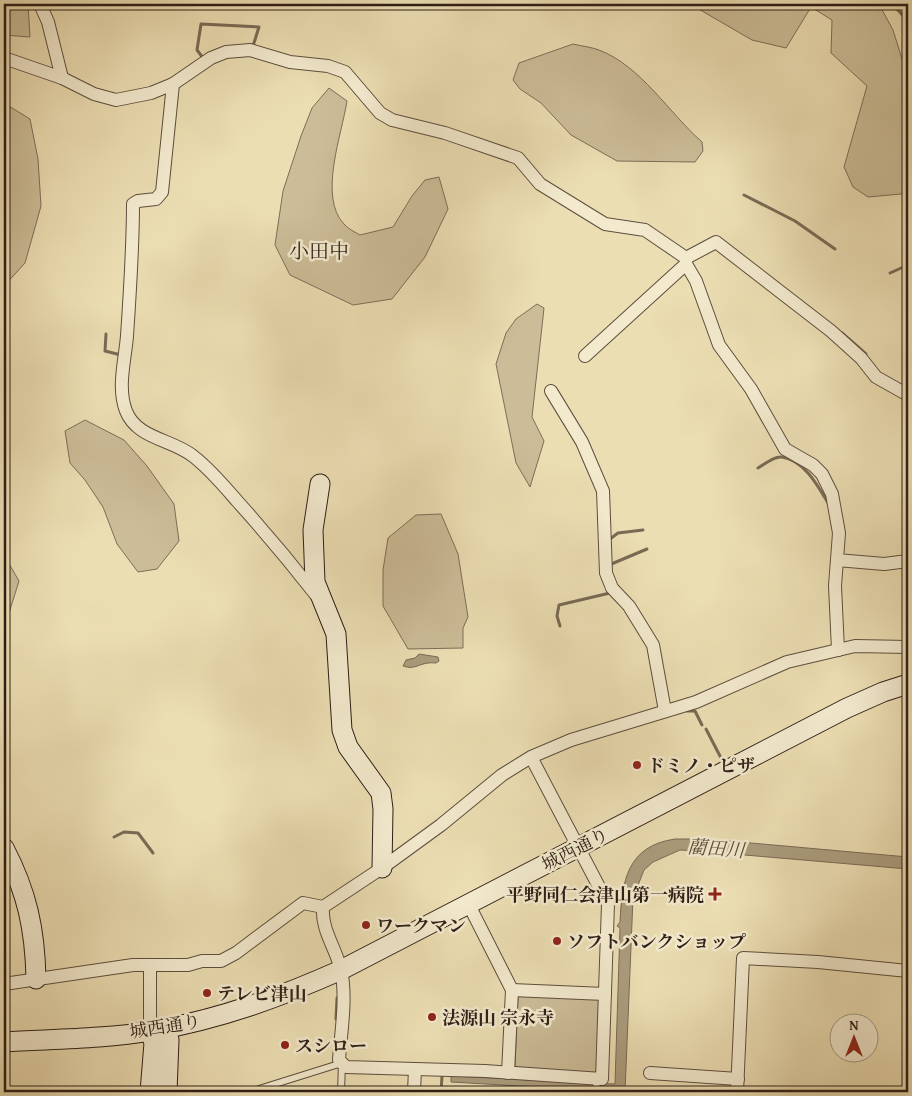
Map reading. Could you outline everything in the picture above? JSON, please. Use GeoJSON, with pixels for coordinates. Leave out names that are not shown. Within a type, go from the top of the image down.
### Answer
{"type":"FeatureCollection","features":[{"type":"Feature","properties":{"kind":"street"},"geometry":{"type":"LineString","coordinates":[[40,4],[48,22],[62,78]]}},
{"type":"Feature","properties":{"kind":"street"},"geometry":{"type":"LineString","coordinates":[[4,58],[62,78],[94,94],[116,100],[151,94],[173,84],[211,58],[226,52],[250,50],[290,62],[328,66],[345,72],[380,113],[392,120],[445,133],[518,158],[540,184],[605,224],[645,230],[686,261],[696,281],[719,345],[751,389],[785,449],[814,465],[822,474],[832,494],[839,533],[835,586],[838,650]]}},
{"type":"Feature","properties":{"kind":"street"},"geometry":{"type":"LineString","coordinates":[[173,84],[162,192],[156,199],[133,204],[127,334],[122,382],[125,410],[131,423],[144,433],[193,455],[218,479],[285,554],[321,600]]}},
{"type":"Feature","properties":{"kind":"street"},"geometry":{"type":"LineString","coordinates":[[585,356],[686,261],[716,242],[831,331],[861,358],[876,377],[908,395]]}},
{"type":"Feature","properties":{"kind":"street"},"geometry":{"type":"LineString","coordinates":[[551,391],[582,442],[603,491],[606,572],[612,588],[629,606],[652,646],[665,710]]}},
{"type":"Feature","properties":{"kind":"street"},"geometry":{"type":"LineString","coordinates":[[320,484],[313,530],[313,570],[321,600],[336,634],[342,730],[348,747],[381,793],[383,809],[382,868]]}},
{"type":"Feature","properties":{"kind":"street"},"geometry":{"type":"LineString","coordinates":[[837,560],[884,564],[908,561]]}},
{"type":"Feature","properties":{"kind":"street"},"geometry":{"type":"LineString","coordinates":[[4,984],[133,965],[150,967],[221,961],[303,903],[323,906],[382,868],[441,825],[502,775],[531,757],[571,740],[696,702],[787,662],[855,646],[908,647]]}},
{"type":"Feature","properties":{"kind":"street","name":"城西通り"},"geometry":{"type":"LineString","coordinates":[[582,852],[846,708],[883,692],[908,684]]}},
{"type":"Feature","properties":{"kind":"street","name":"城西通り"},"geometry":{"type":"LineString","coordinates":[[4,1054],[160,1036],[278,1011],[341,975],[582,852],[835,727],[873,709],[908,696]]}},
{"type":"Feature","properties":{"kind":"street"},"geometry":{"type":"LineString","coordinates":[[323,906],[322,920],[341,975],[339,1060],[346,1067],[508,1073],[602,1079],[608,904],[531,757]]}},
{"type":"Feature","properties":{"kind":"street"},"geometry":{"type":"LineString","coordinates":[[4,848],[15,869],[28,906],[34,934],[36,979]]}},
{"type":"Feature","properties":{"kind":"street"},"geometry":{"type":"LineString","coordinates":[[471,908],[512,990],[508,1073]]}},
{"type":"Feature","properties":{"kind":"street"},"geometry":{"type":"LineString","coordinates":[[650,1073],[737,1086],[743,958],[818,962],[908,971]]}},
{"type":"Feature","properties":{"kind":"street"},"geometry":{"type":"LineString","coordinates":[[150,967],[167,1092]]}},
{"type":"Feature","properties":{"kind":"street"},"geometry":{"type":"LineString","coordinates":[[512,990],[605,994]]}},
{"type":"Feature","properties":{"kind":"street"},"geometry":{"type":"LineString","coordinates":[[150,1092],[160,1036]]}},
{"type":"Feature","properties":{"kind":"street","name":"城西通り"},"geometry":{"type":"LineString","coordinates":[[4,1042],[160,1036]]}},
{"type":"Feature","properties":{"kind":"street"},"geometry":{"type":"LineString","coordinates":[[414,1092],[415,1069]]}},
{"type":"Feature","properties":{"kind":"lane"},"geometry":{"type":"LineString","coordinates":[[256,1092],[259,1089],[342,1063],[341,1092]]}},
{"type":"Feature","properties":{"kind":"lane"},"geometry":{"type":"LineString","coordinates":[[596,1079],[597,1092]]}},
{"type":"Feature","properties":{"kind":"shaded area"},"geometry":{"type":"Polygon","coordinates":[[[4,4],[28,4],[30,37],[4,35],[4,4]]]}},
{"type":"Feature","properties":{"kind":"shaded area"},"geometry":{"type":"Polygon","coordinates":[[[690,4],[878,4],[893,30],[908,78],[908,184],[901,194],[868,197],[853,187],[844,167],[867,86],[831,53],[832,20],[811,7],[786,48],[752,40],[690,4]]]}},
{"type":"Feature","properties":{"kind":"shaded area"},"geometry":{"type":"Polygon","coordinates":[[[573,44],[596,49],[614,57],[641,78],[702,142],[703,151],[695,162],[617,161],[571,135],[541,103],[520,89],[513,80],[519,63],[573,44]]]}},
{"type":"Feature","properties":{"kind":"shaded area"},"geometry":{"type":"Polygon","coordinates":[[[329,88],[347,101],[332,182],[336,212],[347,227],[360,235],[393,227],[412,196],[425,180],[439,177],[448,209],[425,257],[392,299],[353,305],[290,275],[275,245],[283,191],[301,136],[312,108],[329,88]]]}},
{"type":"Feature","properties":{"kind":"shaded area"},"geometry":{"type":"Polygon","coordinates":[[[4,103],[30,119],[38,159],[41,206],[25,263],[4,286],[4,103]]]}},
{"type":"Feature","properties":{"kind":"shaded area"},"geometry":{"type":"Polygon","coordinates":[[[537,304],[544,308],[532,417],[544,441],[530,487],[516,463],[496,364],[506,333],[516,319],[537,304]]]}},
{"type":"Feature","properties":{"kind":"shaded area"},"geometry":{"type":"Polygon","coordinates":[[[85,420],[124,440],[147,466],[174,504],[179,541],[157,569],[138,572],[117,544],[103,507],[85,480],[70,463],[65,431],[85,420]]]}},
{"type":"Feature","properties":{"kind":"shaded area"},"geometry":{"type":"Polygon","coordinates":[[[441,514],[458,554],[468,617],[463,628],[463,648],[408,649],[383,606],[383,570],[388,538],[416,515],[441,514]]]}},
{"type":"Feature","properties":{"kind":"shaded area"},"geometry":{"type":"Polygon","coordinates":[[[4,555],[19,581],[4,629],[4,555]]]}},
{"type":"Feature","properties":{"kind":"shaded area"},"geometry":{"type":"Polygon","coordinates":[[[521,994],[598,998],[601,1000],[598,1070],[593,1075],[519,1071],[515,1066],[518,998],[521,994]]]}},
{"type":"Feature","properties":{"kind":"water"},"geometry":{"type":"Polygon","coordinates":[[[419,654],[438,657],[439,661],[411,667],[403,666],[406,660],[415,658],[419,654]]]}},
{"type":"Feature","properties":{"kind":"water","name":"藺田川"},"geometry":{"type":"Polygon","coordinates":[[[675,839],[706,839],[908,857],[908,869],[680,850],[653,862],[644,870],[633,898],[625,1092],[451,1082],[451,1076],[615,1084],[620,928],[617,926],[620,922],[626,880],[630,868],[646,849],[675,839]]]}},
{"type":"Feature","properties":{"kind":"waterway"},"geometry":{"type":"LineString","coordinates":[[898,5],[896,8],[908,21]]}},
{"type":"Feature","properties":{"kind":"waterway"},"geometry":{"type":"LineString","coordinates":[[203,58],[197,50],[201,24],[259,27],[253,46]]}},
{"type":"Feature","properties":{"kind":"waterway"},"geometry":{"type":"LineString","coordinates":[[744,195],[795,221],[835,249]]}},
{"type":"Feature","properties":{"kind":"waterway"},"geometry":{"type":"LineString","coordinates":[[890,273],[908,265]]}},
{"type":"Feature","properties":{"kind":"waterway"},"geometry":{"type":"LineString","coordinates":[[842,333],[866,354]]}},
{"type":"Feature","properties":{"kind":"waterway"},"geometry":{"type":"LineString","coordinates":[[106,334],[105,351],[121,355]]}},
{"type":"Feature","properties":{"kind":"waterway"},"geometry":{"type":"LineString","coordinates":[[758,468],[776,458],[790,459],[804,468],[828,503]]}},
{"type":"Feature","properties":{"kind":"waterway"},"geometry":{"type":"LineString","coordinates":[[610,539],[618,533],[643,530]]}},
{"type":"Feature","properties":{"kind":"waterway"},"geometry":{"type":"LineString","coordinates":[[609,565],[647,549]]}},
{"type":"Feature","properties":{"kind":"waterway"},"geometry":{"type":"LineString","coordinates":[[560,626],[557,616],[559,605],[610,593]]}},
{"type":"Feature","properties":{"kind":"waterway"},"geometry":{"type":"LineString","coordinates":[[687,711],[695,711],[702,725]]}},
{"type":"Feature","properties":{"kind":"waterway"},"geometry":{"type":"LineString","coordinates":[[706,729],[721,758]]}},
{"type":"Feature","properties":{"kind":"waterway"},"geometry":{"type":"LineString","coordinates":[[114,837],[124,832],[138,833],[153,853]]}},
{"type":"Feature","properties":{"kind":"waterway"},"geometry":{"type":"LineString","coordinates":[[336,1019],[337,998]]}},
{"type":"Feature","properties":{"kind":"waterway"},"geometry":{"type":"LineString","coordinates":[[441,1092],[442,1076]]}},
{"type":"Feature","properties":{"kind":"place","name":"ドミノ・ピザ"},"geometry":{"type":"Point","coordinates":[637,765]}},
{"type":"Feature","properties":{"kind":"place","name":"平野同仁会津山第一病院"},"geometry":{"type":"Point","coordinates":[715,894]}},
{"type":"Feature","properties":{"kind":"place","name":"ワークマン"},"geometry":{"type":"Point","coordinates":[366,925]}},
{"type":"Feature","properties":{"kind":"place","name":"ソフトバンクショップ"},"geometry":{"type":"Point","coordinates":[557,941]}},
{"type":"Feature","properties":{"kind":"place","name":"テレビ津山"},"geometry":{"type":"Point","coordinates":[207,993]}},
{"type":"Feature","properties":{"kind":"place","name":"法源山 宗永寺"},"geometry":{"type":"Point","coordinates":[432,1017]}},
{"type":"Feature","properties":{"kind":"place","name":"スシロー"},"geometry":{"type":"Point","coordinates":[285,1045]}},
{"type":"Feature","properties":{"kind":"district","name":"小田中"},"geometry":{"type":"Point","coordinates":[319,250]}}]}
